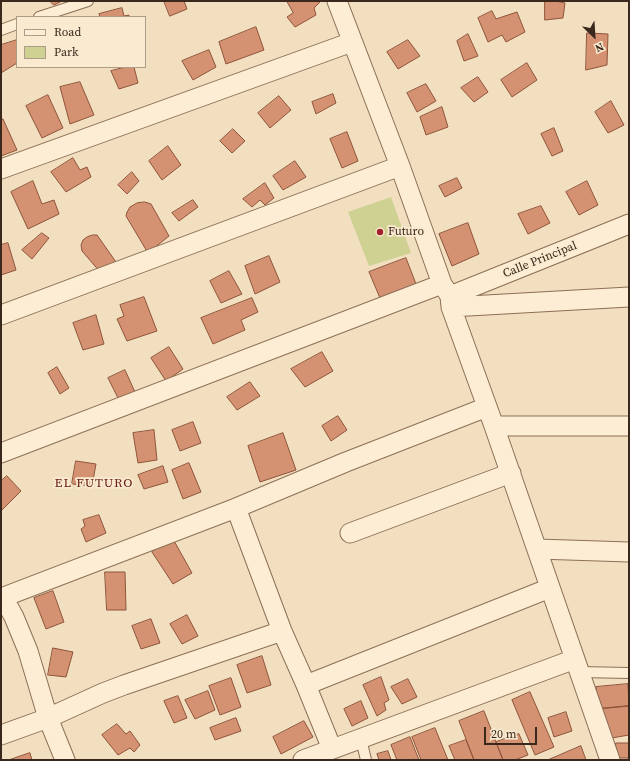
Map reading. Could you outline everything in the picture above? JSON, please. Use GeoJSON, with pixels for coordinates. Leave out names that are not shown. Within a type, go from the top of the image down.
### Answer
{"type":"FeatureCollection","features":[{"type":"Feature","properties":{"kind":"street"},"geometry":{"type":"LineString","coordinates":[[337,1],[447,295],[511,473],[610,760]]}},
{"type":"Feature","properties":{"kind":"street"},"geometry":{"type":"LineString","coordinates":[[1,169],[352,42]]}},
{"type":"Feature","properties":{"kind":"street"},"geometry":{"type":"LineString","coordinates":[[1,315],[400,166]]}},
{"type":"Feature","properties":{"kind":"street","name":"Calle Principal"},"geometry":{"type":"LineString","coordinates":[[1,453],[447,295],[629,224]]}},
{"type":"Feature","properties":{"kind":"street"},"geometry":{"type":"LineString","coordinates":[[447,295],[629,297]]}},
{"type":"Feature","properties":{"kind":"street"},"geometry":{"type":"LineString","coordinates":[[65,760],[48,718],[28,651],[14,617],[2,598],[236,508],[346,462],[487,407]]}},
{"type":"Feature","properties":{"kind":"street"},"geometry":{"type":"LineString","coordinates":[[494,426],[629,426]]}},
{"type":"Feature","properties":{"kind":"street"},"geometry":{"type":"LineString","coordinates":[[350,532],[511,473]]}},
{"type":"Feature","properties":{"kind":"street"},"geometry":{"type":"LineString","coordinates":[[236,508],[282,631],[332,749]]}},
{"type":"Feature","properties":{"kind":"street"},"geometry":{"type":"LineString","coordinates":[[537,549],[629,552]]}},
{"type":"Feature","properties":{"kind":"street"},"geometry":{"type":"LineString","coordinates":[[306,685],[550,588]]}},
{"type":"Feature","properties":{"kind":"street"},"geometry":{"type":"LineString","coordinates":[[1,735],[48,718],[124,685],[282,631]]}},
{"type":"Feature","properties":{"kind":"street"},"geometry":{"type":"LineString","coordinates":[[303,760],[360,739],[577,666]]}},
{"type":"Feature","properties":{"kind":"lane"},"geometry":{"type":"LineString","coordinates":[[42,16],[88,1]]}},
{"type":"Feature","properties":{"kind":"lane"},"geometry":{"type":"LineString","coordinates":[[1,30],[16,24]]}},
{"type":"Feature","properties":{"kind":"lane"},"geometry":{"type":"LineString","coordinates":[[577,666],[629,673]]}},
{"type":"Feature","properties":{"kind":"lane"},"geometry":{"type":"LineString","coordinates":[[360,739],[366,760]]}},
{"type":"Feature","properties":{"kind":"green space","name":"Futuro"},"geometry":{"type":"Polygon","coordinates":[[[391,197],[411,253],[369,266],[348,212],[391,197]]]}},
{"type":"Feature","properties":{"kind":"building"},"geometry":{"type":"Polygon","coordinates":[[[50,1],[62,1],[54,5],[50,1]]]}},
{"type":"Feature","properties":{"kind":"building"},"geometry":{"type":"Polygon","coordinates":[[[164,1],[184,1],[187,9],[170,16],[164,1]]]}},
{"type":"Feature","properties":{"kind":"building"},"geometry":{"type":"Polygon","coordinates":[[[287,1],[321,1],[314,8],[316,15],[295,27],[287,17],[293,13],[287,1]]]}},
{"type":"Feature","properties":{"kind":"building"},"geometry":{"type":"Polygon","coordinates":[[[545,1],[565,3],[563,18],[545,20],[545,1]]]}},
{"type":"Feature","properties":{"kind":"building"},"geometry":{"type":"Polygon","coordinates":[[[122,8],[124,16],[100,16],[99,14],[122,8]]]}},
{"type":"Feature","properties":{"kind":"building"},"geometry":{"type":"Polygon","coordinates":[[[492,11],[496,19],[517,12],[525,32],[506,42],[502,35],[488,42],[478,18],[492,11]]]}},
{"type":"Feature","properties":{"kind":"building"},"geometry":{"type":"Polygon","coordinates":[[[256,27],[264,50],[226,64],[219,42],[256,27]]]}},
{"type":"Feature","properties":{"kind":"building"},"geometry":{"type":"Polygon","coordinates":[[[587,33],[608,34],[607,65],[586,70],[587,33]]]}},
{"type":"Feature","properties":{"kind":"building"},"geometry":{"type":"Polygon","coordinates":[[[468,34],[478,56],[464,61],[457,41],[468,34]]]}},
{"type":"Feature","properties":{"kind":"building"},"geometry":{"type":"Polygon","coordinates":[[[16,40],[16,64],[1,73],[1,45],[16,40]]]}},
{"type":"Feature","properties":{"kind":"building"},"geometry":{"type":"Polygon","coordinates":[[[408,40],[420,56],[398,69],[387,52],[408,40]]]}},
{"type":"Feature","properties":{"kind":"building"},"geometry":{"type":"Polygon","coordinates":[[[209,50],[216,67],[193,80],[182,61],[209,50]]]}},
{"type":"Feature","properties":{"kind":"building"},"geometry":{"type":"Polygon","coordinates":[[[527,63],[537,80],[512,97],[501,80],[527,63]]]}},
{"type":"Feature","properties":{"kind":"building"},"geometry":{"type":"Polygon","coordinates":[[[122,68],[134,68],[138,83],[119,89],[111,71],[122,68]]]}},
{"type":"Feature","properties":{"kind":"building"},"geometry":{"type":"Polygon","coordinates":[[[478,77],[488,92],[474,102],[461,88],[478,77]]]}},
{"type":"Feature","properties":{"kind":"building"},"geometry":{"type":"Polygon","coordinates":[[[80,82],[94,115],[70,124],[60,87],[80,82]]]}},
{"type":"Feature","properties":{"kind":"building"},"geometry":{"type":"Polygon","coordinates":[[[426,84],[436,101],[417,112],[407,93],[426,84]]]}},
{"type":"Feature","properties":{"kind":"building"},"geometry":{"type":"Polygon","coordinates":[[[333,94],[336,103],[316,114],[312,102],[333,94]]]}},
{"type":"Feature","properties":{"kind":"building"},"geometry":{"type":"Polygon","coordinates":[[[48,95],[63,128],[42,138],[26,106],[48,95]]]}},
{"type":"Feature","properties":{"kind":"building"},"geometry":{"type":"Polygon","coordinates":[[[279,96],[291,110],[270,128],[258,113],[279,96]]]}},
{"type":"Feature","properties":{"kind":"building"},"geometry":{"type":"Polygon","coordinates":[[[611,101],[624,125],[608,133],[595,112],[611,101]]]}},
{"type":"Feature","properties":{"kind":"building"},"geometry":{"type":"Polygon","coordinates":[[[442,107],[448,127],[426,135],[420,117],[442,107]]]}},
{"type":"Feature","properties":{"kind":"building"},"geometry":{"type":"Polygon","coordinates":[[[1,119],[3,119],[17,150],[1,156],[1,119]]]}},
{"type":"Feature","properties":{"kind":"building"},"geometry":{"type":"Polygon","coordinates":[[[554,128],[563,151],[552,156],[541,134],[554,128]]]}},
{"type":"Feature","properties":{"kind":"building"},"geometry":{"type":"Polygon","coordinates":[[[233,129],[245,141],[232,153],[220,141],[233,129]]]}},
{"type":"Feature","properties":{"kind":"building"},"geometry":{"type":"Polygon","coordinates":[[[347,132],[358,161],[342,168],[330,139],[347,132]]]}},
{"type":"Feature","properties":{"kind":"building"},"geometry":{"type":"Polygon","coordinates":[[[168,146],[181,165],[162,180],[149,161],[168,146]]]}},
{"type":"Feature","properties":{"kind":"building"},"geometry":{"type":"Polygon","coordinates":[[[73,158],[80,170],[87,167],[91,177],[66,192],[51,172],[73,158]]]}},
{"type":"Feature","properties":{"kind":"building"},"geometry":{"type":"Polygon","coordinates":[[[295,161],[306,177],[283,190],[273,176],[295,161]]]}},
{"type":"Feature","properties":{"kind":"building"},"geometry":{"type":"Polygon","coordinates":[[[132,172],[139,181],[127,194],[118,185],[132,172]]]}},
{"type":"Feature","properties":{"kind":"building"},"geometry":{"type":"Polygon","coordinates":[[[457,178],[462,188],[445,197],[439,186],[457,178]]]}},
{"type":"Feature","properties":{"kind":"building"},"geometry":{"type":"Polygon","coordinates":[[[33,181],[42,204],[54,200],[59,214],[28,229],[11,192],[33,181]]]}},
{"type":"Feature","properties":{"kind":"building"},"geometry":{"type":"Polygon","coordinates":[[[587,181],[598,205],[579,215],[566,192],[587,181]]]}},
{"type":"Feature","properties":{"kind":"building"},"geometry":{"type":"Polygon","coordinates":[[[265,183],[274,198],[265,205],[260,200],[252,207],[243,199],[265,183]]]}},
{"type":"Feature","properties":{"kind":"building"},"geometry":{"type":"Polygon","coordinates":[[[193,200],[198,207],[179,221],[172,213],[193,200]]]}},
{"type":"Feature","properties":{"kind":"building"},"geometry":{"type":"Polygon","coordinates":[[[145,202],[151,204],[169,236],[148,253],[126,216],[130,207],[137,203],[145,202]]]}},
{"type":"Feature","properties":{"kind":"building"},"geometry":{"type":"Polygon","coordinates":[[[541,206],[550,223],[528,234],[518,214],[541,206]]]}},
{"type":"Feature","properties":{"kind":"building"},"geometry":{"type":"Polygon","coordinates":[[[468,223],[479,254],[452,266],[439,234],[468,223]]]}},
{"type":"Feature","properties":{"kind":"building"},"geometry":{"type":"Polygon","coordinates":[[[42,233],[49,238],[32,259],[22,250],[42,233]]]}},
{"type":"Feature","properties":{"kind":"building"},"geometry":{"type":"Polygon","coordinates":[[[93,235],[97,235],[116,262],[101,273],[82,251],[81,245],[83,240],[93,235]]]}},
{"type":"Feature","properties":{"kind":"building"},"geometry":{"type":"Polygon","coordinates":[[[8,243],[16,270],[1,275],[1,245],[8,243]]]}},
{"type":"Feature","properties":{"kind":"building"},"geometry":{"type":"Polygon","coordinates":[[[269,256],[280,282],[255,294],[245,266],[269,256]]]}},
{"type":"Feature","properties":{"kind":"building"},"geometry":{"type":"Polygon","coordinates":[[[406,258],[416,284],[380,298],[369,272],[406,258]]]}},
{"type":"Feature","properties":{"kind":"building"},"geometry":{"type":"Polygon","coordinates":[[[229,271],[242,294],[221,303],[210,281],[229,271]]]}},
{"type":"Feature","properties":{"kind":"building"},"geometry":{"type":"Polygon","coordinates":[[[144,297],[157,331],[127,341],[117,319],[124,316],[120,305],[144,297]]]}},
{"type":"Feature","properties":{"kind":"building"},"geometry":{"type":"Polygon","coordinates":[[[252,298],[258,312],[241,320],[245,330],[213,344],[201,318],[252,298]]]}},
{"type":"Feature","properties":{"kind":"building"},"geometry":{"type":"Polygon","coordinates":[[[96,315],[104,344],[83,350],[73,323],[96,315]]]}},
{"type":"Feature","properties":{"kind":"building"},"geometry":{"type":"Polygon","coordinates":[[[169,347],[183,369],[166,381],[151,358],[169,347]]]}},
{"type":"Feature","properties":{"kind":"building"},"geometry":{"type":"Polygon","coordinates":[[[322,352],[333,371],[305,387],[291,369],[322,352]]]}},
{"type":"Feature","properties":{"kind":"building"},"geometry":{"type":"Polygon","coordinates":[[[57,367],[69,388],[60,394],[48,373],[57,367]]]}},
{"type":"Feature","properties":{"kind":"building"},"geometry":{"type":"Polygon","coordinates":[[[125,370],[135,392],[120,402],[108,378],[125,370]]]}},
{"type":"Feature","properties":{"kind":"building"},"geometry":{"type":"Polygon","coordinates":[[[250,382],[260,396],[237,410],[227,397],[250,382]]]}},
{"type":"Feature","properties":{"kind":"building"},"geometry":{"type":"Polygon","coordinates":[[[338,416],[347,430],[331,441],[322,426],[338,416]]]}},
{"type":"Feature","properties":{"kind":"building"},"geometry":{"type":"Polygon","coordinates":[[[193,422],[201,443],[180,451],[172,430],[193,422]]]}},
{"type":"Feature","properties":{"kind":"building"},"geometry":{"type":"Polygon","coordinates":[[[154,430],[157,460],[138,463],[133,433],[154,430]]]}},
{"type":"Feature","properties":{"kind":"building"},"geometry":{"type":"Polygon","coordinates":[[[283,433],[296,470],[260,482],[248,446],[283,433]]]}},
{"type":"Feature","properties":{"kind":"building"},"geometry":{"type":"Polygon","coordinates":[[[76,461],[96,464],[92,486],[72,484],[76,461]]]}},
{"type":"Feature","properties":{"kind":"building"},"geometry":{"type":"Polygon","coordinates":[[[189,463],[201,492],[183,499],[172,470],[189,463]]]}},
{"type":"Feature","properties":{"kind":"building"},"geometry":{"type":"Polygon","coordinates":[[[163,466],[168,482],[144,489],[138,475],[163,466]]]}},
{"type":"Feature","properties":{"kind":"building"},"geometry":{"type":"Polygon","coordinates":[[[7,476],[21,491],[1,511],[1,481],[7,476]]]}},
{"type":"Feature","properties":{"kind":"building"},"geometry":{"type":"Polygon","coordinates":[[[99,515],[106,533],[86,542],[81,529],[85,526],[83,520],[99,515]]]}},
{"type":"Feature","properties":{"kind":"building"},"geometry":{"type":"Polygon","coordinates":[[[173,539],[192,573],[173,584],[152,552],[173,539]]]}},
{"type":"Feature","properties":{"kind":"building"},"geometry":{"type":"Polygon","coordinates":[[[105,572],[125,572],[126,610],[107,610],[105,572]]]}},
{"type":"Feature","properties":{"kind":"building"},"geometry":{"type":"Polygon","coordinates":[[[53,591],[64,622],[46,629],[34,598],[53,591]]]}},
{"type":"Feature","properties":{"kind":"building"},"geometry":{"type":"Polygon","coordinates":[[[187,615],[198,636],[182,644],[170,624],[187,615]]]}},
{"type":"Feature","properties":{"kind":"building"},"geometry":{"type":"Polygon","coordinates":[[[151,619],[160,643],[141,649],[132,626],[151,619]]]}},
{"type":"Feature","properties":{"kind":"building"},"geometry":{"type":"Polygon","coordinates":[[[53,648],[73,652],[66,677],[48,675],[53,648]]]}},
{"type":"Feature","properties":{"kind":"building"},"geometry":{"type":"Polygon","coordinates":[[[262,656],[271,685],[247,693],[237,665],[262,656]]]}},
{"type":"Feature","properties":{"kind":"building"},"geometry":{"type":"Polygon","coordinates":[[[381,677],[389,700],[384,703],[386,710],[377,716],[363,685],[381,677]]]}},
{"type":"Feature","properties":{"kind":"building"},"geometry":{"type":"Polygon","coordinates":[[[231,678],[241,707],[220,715],[209,686],[231,678]]]}},
{"type":"Feature","properties":{"kind":"building"},"geometry":{"type":"Polygon","coordinates":[[[408,679],[417,697],[402,704],[391,687],[408,679]]]}},
{"type":"Feature","properties":{"kind":"building"},"geometry":{"type":"Polygon","coordinates":[[[628,684],[629,706],[598,709],[596,687],[628,684]]]}},
{"type":"Feature","properties":{"kind":"building"},"geometry":{"type":"Polygon","coordinates":[[[208,691],[215,710],[195,719],[185,700],[208,691]]]}},
{"type":"Feature","properties":{"kind":"building"},"geometry":{"type":"Polygon","coordinates":[[[530,692],[554,747],[535,755],[512,700],[530,692]]]}},
{"type":"Feature","properties":{"kind":"building"},"geometry":{"type":"Polygon","coordinates":[[[178,696],[187,718],[174,723],[164,701],[178,696]]]}},
{"type":"Feature","properties":{"kind":"building"},"geometry":{"type":"Polygon","coordinates":[[[361,701],[368,718],[352,726],[344,709],[361,701]]]}},
{"type":"Feature","properties":{"kind":"building"},"geometry":{"type":"Polygon","coordinates":[[[629,706],[629,735],[606,739],[598,709],[629,706]]]}},
{"type":"Feature","properties":{"kind":"building"},"geometry":{"type":"Polygon","coordinates":[[[484,711],[503,760],[474,760],[459,721],[484,711]]]}},
{"type":"Feature","properties":{"kind":"building"},"geometry":{"type":"Polygon","coordinates":[[[566,712],[572,731],[554,737],[548,718],[566,712]]]}},
{"type":"Feature","properties":{"kind":"building"},"geometry":{"type":"Polygon","coordinates":[[[236,718],[241,731],[215,740],[210,728],[236,718]]]}},
{"type":"Feature","properties":{"kind":"building"},"geometry":{"type":"Polygon","coordinates":[[[304,721],[313,737],[281,754],[273,737],[304,721]]]}},
{"type":"Feature","properties":{"kind":"building"},"geometry":{"type":"Polygon","coordinates":[[[117,724],[126,734],[130,731],[140,745],[134,752],[130,748],[118,755],[102,735],[117,724]]]}},
{"type":"Feature","properties":{"kind":"building"},"geometry":{"type":"Polygon","coordinates":[[[435,728],[448,760],[421,760],[412,737],[435,728]]]}},
{"type":"Feature","properties":{"kind":"building"},"geometry":{"type":"Polygon","coordinates":[[[519,734],[528,755],[515,760],[503,760],[496,742],[519,734]]]}},
{"type":"Feature","properties":{"kind":"building"},"geometry":{"type":"Polygon","coordinates":[[[410,737],[419,760],[397,760],[391,745],[410,737]]]}},
{"type":"Feature","properties":{"kind":"building"},"geometry":{"type":"Polygon","coordinates":[[[466,740],[474,760],[455,760],[449,746],[466,740]]]}},
{"type":"Feature","properties":{"kind":"building"},"geometry":{"type":"Polygon","coordinates":[[[616,743],[629,743],[629,758],[616,758],[616,743]]]}},
{"type":"Feature","properties":{"kind":"building"},"geometry":{"type":"Polygon","coordinates":[[[581,746],[586,760],[548,760],[581,746]]]}},
{"type":"Feature","properties":{"kind":"building"},"geometry":{"type":"Polygon","coordinates":[[[388,751],[391,760],[379,760],[377,754],[388,751]]]}},
{"type":"Feature","properties":{"kind":"building"},"geometry":{"type":"Polygon","coordinates":[[[30,753],[32,760],[9,760],[30,753]]]}},
{"type":"Feature","properties":{"kind":"place","name":"Futuro"},"geometry":{"type":"Point","coordinates":[380,232]}},
{"type":"Feature","properties":{"kind":"district","name":"EL FUTURO"},"geometry":{"type":"Point","coordinates":[94,484]}}]}
